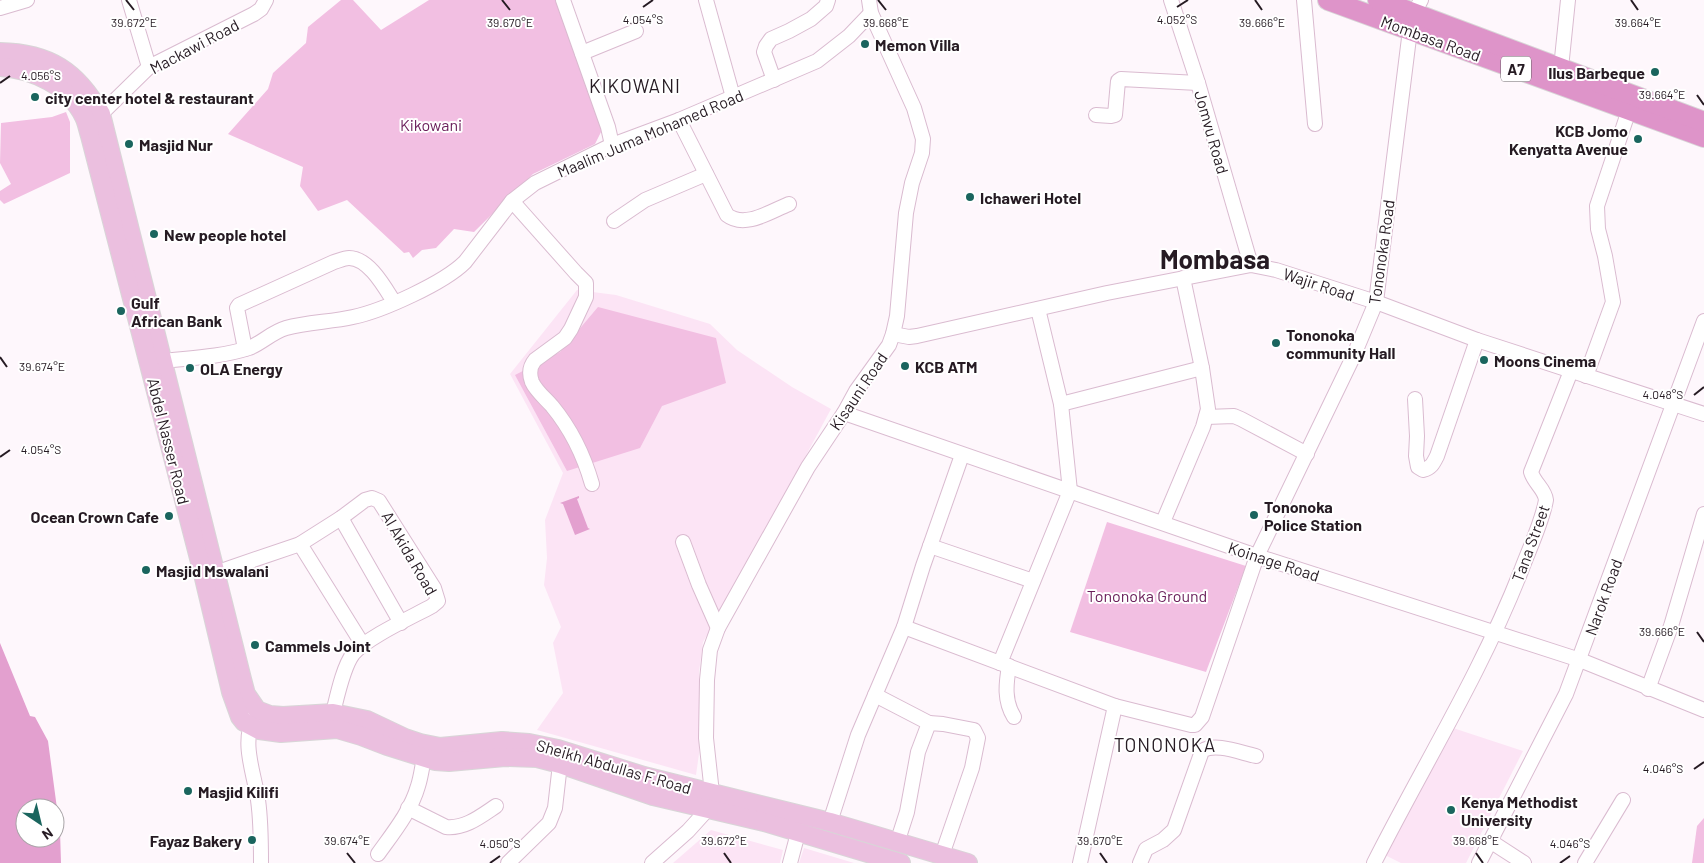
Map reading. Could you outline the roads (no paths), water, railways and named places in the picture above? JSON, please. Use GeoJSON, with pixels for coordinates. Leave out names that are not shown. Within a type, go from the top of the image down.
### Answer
{"type":"FeatureCollection","features":[{"type":"Feature","properties":{"kind":"highway","name":"Mombasa Road"},"geometry":{"type":"LineString","coordinates":[[1328,0],[1408,15],[1561,68],[1704,122]]}},
{"type":"Feature","properties":{"kind":"highway","name":"Mombasa Road"},"geometry":{"type":"LineString","coordinates":[[1378,0],[1408,15],[1629,110],[1704,137]]}},
{"type":"Feature","properties":{"kind":"main road","name":"Abdel Nasser Road"},"geometry":{"type":"LineString","coordinates":[[0,52],[30,54],[57,66],[69,74],[85,90],[101,114],[145,322],[162,361],[168,411],[203,518],[215,573],[253,718],[240,717],[231,692],[202,570],[168,411],[145,322],[84,117],[68,96],[47,80],[26,70],[0,67]]}},
{"type":"Feature","properties":{"kind":"main road","name":"Sheikh Abdullas F.Road"},"geometry":{"type":"LineString","coordinates":[[900,863],[764,822],[702,800],[635,773],[558,749],[529,743],[502,741],[452,746],[429,745],[405,738],[367,720],[333,713],[253,718],[259,730],[281,733],[337,730],[361,736],[424,758],[450,762],[514,757],[537,758],[653,796],[702,800],[830,822],[968,863]]}},
{"type":"Feature","properties":{"kind":"street"},"geometry":{"type":"LineString","coordinates":[[0,8],[27,0]]}},
{"type":"Feature","properties":{"kind":"street"},"geometry":{"type":"LineString","coordinates":[[129,0],[149,67]]}},
{"type":"Feature","properties":{"kind":"street","name":"Mackawi Road"},"geometry":{"type":"LineString","coordinates":[[101,114],[149,67],[254,14],[261,9],[266,0]]}},
{"type":"Feature","properties":{"kind":"street"},"geometry":{"type":"LineString","coordinates":[[563,0],[612,145]]}},
{"type":"Feature","properties":{"kind":"street"},"geometry":{"type":"LineString","coordinates":[[706,0],[733,97]]}},
{"type":"Feature","properties":{"kind":"street"},"geometry":{"type":"LineString","coordinates":[[774,80],[764,52],[766,46],[771,39],[789,32],[811,19],[826,6],[828,0]]}},
{"type":"Feature","properties":{"kind":"street","name":"Jomvu Road"},"geometry":{"type":"LineString","coordinates":[[1171,0],[1198,83],[1251,265]]}},
{"type":"Feature","properties":{"kind":"street"},"geometry":{"type":"LineString","coordinates":[[1304,0],[1315,124]]}},
{"type":"Feature","properties":{"kind":"street"},"geometry":{"type":"LineString","coordinates":[[1561,68],[1568,0]]}},
{"type":"Feature","properties":{"kind":"street","name":"Maalim Juma Mohamed Road"},"geometry":{"type":"LineString","coordinates":[[162,361],[225,354],[245,349],[284,329],[352,317],[394,302],[434,283],[458,269],[512,201],[535,183],[612,145],[679,120],[817,61],[849,36],[870,6]]}},
{"type":"Feature","properties":{"kind":"street","name":"Kisauni Road"},"geometry":{"type":"LineString","coordinates":[[652,863],[688,831],[702,800],[709,766],[706,738],[707,680],[710,650],[718,628],[808,466],[844,413],[856,391],[889,345],[894,334],[906,214],[924,139],[914,108],[870,6]]}},
{"type":"Feature","properties":{"kind":"street","name":"Tononoka Road"},"geometry":{"type":"LineString","coordinates":[[1115,706],[1187,724],[1196,725],[1202,717],[1256,556],[1354,355],[1376,302],[1408,15]]}},
{"type":"Feature","properties":{"kind":"street"},"geometry":{"type":"LineString","coordinates":[[582,53],[636,32]]}},
{"type":"Feature","properties":{"kind":"street"},"geometry":{"type":"LineString","coordinates":[[1096,115],[1115,115],[1118,82],[1121,79],[1198,83]]}},
{"type":"Feature","properties":{"kind":"street"},"geometry":{"type":"LineString","coordinates":[[1586,376],[1613,302],[1606,256],[1598,229],[1597,206],[1629,110]]}},
{"type":"Feature","properties":{"kind":"street"},"geometry":{"type":"LineString","coordinates":[[679,120],[727,216],[736,221],[755,218],[789,204]]}},
{"type":"Feature","properties":{"kind":"street"},"geometry":{"type":"LineString","coordinates":[[614,221],[645,200],[706,174]]}},
{"type":"Feature","properties":{"kind":"street"},"geometry":{"type":"LineString","coordinates":[[512,201],[586,283],[586,297],[571,329],[565,338],[535,360],[530,372],[535,388],[552,406],[577,444],[585,461],[592,484]]}},
{"type":"Feature","properties":{"kind":"street"},"geometry":{"type":"LineString","coordinates":[[245,349],[237,308],[239,305],[334,262],[350,258],[362,263],[374,272],[394,302]]}},
{"type":"Feature","properties":{"kind":"street","name":"Wajir Road"},"geometry":{"type":"LineString","coordinates":[[894,334],[908,337],[918,336],[1251,265],[1276,270],[1376,302],[1477,340],[1704,414]]}},
{"type":"Feature","properties":{"kind":"street"},"geometry":{"type":"LineString","coordinates":[[1163,522],[1208,409],[1202,368],[1183,278]]}},
{"type":"Feature","properties":{"kind":"street"},"geometry":{"type":"LineString","coordinates":[[1014,717],[1009,709],[1004,665],[1033,581],[1070,491],[1061,404],[1038,309]]}},
{"type":"Feature","properties":{"kind":"street","name":"Narok Road"},"geometry":{"type":"LineString","coordinates":[[1478,863],[1566,694],[1704,321]]}},
{"type":"Feature","properties":{"kind":"street"},"geometry":{"type":"LineString","coordinates":[[1415,398],[1416,456],[1418,467],[1423,470],[1433,465],[1437,456],[1477,340]]}},
{"type":"Feature","properties":{"kind":"street"},"geometry":{"type":"LineString","coordinates":[[1061,404],[1202,368]]}},
{"type":"Feature","properties":{"kind":"street","name":"Tana Street"},"geometry":{"type":"LineString","coordinates":[[1374,863],[1447,729],[1495,634],[1514,590],[1546,504],[1544,492],[1534,482],[1531,472],[1571,371]]}},
{"type":"Feature","properties":{"kind":"street","name":"Koinage Road"},"geometry":{"type":"LineString","coordinates":[[844,413],[962,455],[1163,522],[1256,556],[1580,660],[1704,710]]}},
{"type":"Feature","properties":{"kind":"street"},"geometry":{"type":"LineString","coordinates":[[1206,417],[1234,416],[1307,454]]}},
{"type":"Feature","properties":{"kind":"street"},"geometry":{"type":"LineString","coordinates":[[830,822],[858,735],[904,627],[962,455]]}},
{"type":"Feature","properties":{"kind":"street","name":"Al Akida Road"},"geometry":{"type":"LineString","coordinates":[[215,573],[300,544],[365,500],[372,498],[379,501],[434,588],[438,601],[400,623]]}},
{"type":"Feature","properties":{"kind":"street"},"geometry":{"type":"LineString","coordinates":[[1648,689],[1671,626],[1704,514]]}},
{"type":"Feature","properties":{"kind":"street"},"geometry":{"type":"LineString","coordinates":[[333,713],[349,661],[353,654],[363,645],[400,623],[341,518]]}},
{"type":"Feature","properties":{"kind":"street"},"geometry":{"type":"LineString","coordinates":[[684,542],[699,585],[718,628]]}},
{"type":"Feature","properties":{"kind":"street"},"geometry":{"type":"LineString","coordinates":[[300,544],[363,645]]}},
{"type":"Feature","properties":{"kind":"street"},"geometry":{"type":"LineString","coordinates":[[930,546],[1033,581]]}},
{"type":"Feature","properties":{"kind":"street"},"geometry":{"type":"LineString","coordinates":[[904,627],[1115,706],[1080,863]]}},
{"type":"Feature","properties":{"kind":"street"},"geometry":{"type":"LineString","coordinates":[[875,695],[929,724],[943,724],[974,730],[978,735],[972,768],[942,855]]}},
{"type":"Feature","properties":{"kind":"street"},"geometry":{"type":"LineString","coordinates":[[253,718],[247,740],[258,799],[261,826],[261,863]]}},
{"type":"Feature","properties":{"kind":"street"},"geometry":{"type":"LineString","coordinates":[[897,843],[907,812],[918,752],[929,724]]}},
{"type":"Feature","properties":{"kind":"street"},"geometry":{"type":"LineString","coordinates":[[1140,863],[1146,849],[1163,840],[1174,830],[1202,750],[1208,747],[1216,747],[1256,756]]}},
{"type":"Feature","properties":{"kind":"street"},"geometry":{"type":"LineString","coordinates":[[378,854],[408,808],[418,786],[424,758]]}},
{"type":"Feature","properties":{"kind":"street"},"geometry":{"type":"LineString","coordinates":[[508,863],[549,823],[555,808],[560,764]]}},
{"type":"Feature","properties":{"kind":"street"},"geometry":{"type":"LineString","coordinates":[[1585,863],[1623,800]]}},
{"type":"Feature","properties":{"kind":"street"},"geometry":{"type":"LineString","coordinates":[[408,808],[451,828],[463,826],[496,806]]}},
{"type":"Feature","properties":{"kind":"street"},"geometry":{"type":"LineString","coordinates":[[790,863],[798,833]]}},
{"type":"Feature","properties":{"kind":"street"},"geometry":{"type":"LineString","coordinates":[[1490,841],[1524,863]]}},
{"type":"Feature","properties":{"kind":"place","name":"Memon Villa"},"geometry":{"type":"Point","coordinates":[865,44]}},
{"type":"Feature","properties":{"kind":"place","name":"Ilus Barbeque"},"geometry":{"type":"Point","coordinates":[1655,72]}},
{"type":"Feature","properties":{"kind":"place","name":"city center hotel & restaurant"},"geometry":{"type":"Point","coordinates":[35,97]}},
{"type":"Feature","properties":{"kind":"place","name":"KCB Jomo Kenyatta Avenue"},"geometry":{"type":"Point","coordinates":[1638,139]}},
{"type":"Feature","properties":{"kind":"place","name":"Masjid Nur"},"geometry":{"type":"Point","coordinates":[129,144]}},
{"type":"Feature","properties":{"kind":"place","name":"Ichaweri Hotel"},"geometry":{"type":"Point","coordinates":[970,197]}},
{"type":"Feature","properties":{"kind":"place","name":"New people hotel"},"geometry":{"type":"Point","coordinates":[154,234]}},
{"type":"Feature","properties":{"kind":"place","name":"Gulf African Bank"},"geometry":{"type":"Point","coordinates":[121,311]}},
{"type":"Feature","properties":{"kind":"place","name":"Tononoka community Hall"},"geometry":{"type":"Point","coordinates":[1276,343]}},
{"type":"Feature","properties":{"kind":"place","name":"Moons Cinema"},"geometry":{"type":"Point","coordinates":[1484,360]}},
{"type":"Feature","properties":{"kind":"place","name":"KCB ATM"},"geometry":{"type":"Point","coordinates":[905,366]}},
{"type":"Feature","properties":{"kind":"place","name":"OLA Energy"},"geometry":{"type":"Point","coordinates":[190,368]}},
{"type":"Feature","properties":{"kind":"place","name":"Tononoka Police Station"},"geometry":{"type":"Point","coordinates":[1254,515]}},
{"type":"Feature","properties":{"kind":"place","name":"Ocean Crown Cafe"},"geometry":{"type":"Point","coordinates":[169,516]}},
{"type":"Feature","properties":{"kind":"place","name":"Masjid Mswalani"},"geometry":{"type":"Point","coordinates":[146,570]}},
{"type":"Feature","properties":{"kind":"place","name":"Cammels Joint"},"geometry":{"type":"Point","coordinates":[255,645]}},
{"type":"Feature","properties":{"kind":"place","name":"Masjid Kilifi"},"geometry":{"type":"Point","coordinates":[188,791]}},
{"type":"Feature","properties":{"kind":"place","name":"Kenya Methodist University"},"geometry":{"type":"Point","coordinates":[1451,810]}},
{"type":"Feature","properties":{"kind":"place","name":"Fayaz Bakery"},"geometry":{"type":"Point","coordinates":[252,840]}},
{"type":"Feature","properties":{"kind":"district","name":"KIKOWANI"},"geometry":{"type":"Point","coordinates":[635,85]}},
{"type":"Feature","properties":{"kind":"district","name":"Mombasa"},"geometry":{"type":"Point","coordinates":[1215,258]}},
{"type":"Feature","properties":{"kind":"district","name":"TONONOKA"},"geometry":{"type":"Point","coordinates":[1165,744]}},
{"type":"Feature","properties":{"kind":"park label","name":"Kikowani"},"geometry":{"type":"Point","coordinates":[431,124]}},
{"type":"Feature","properties":{"kind":"park label","name":"Tononoka Ground"},"geometry":{"type":"Point","coordinates":[1147,595]}}]}
